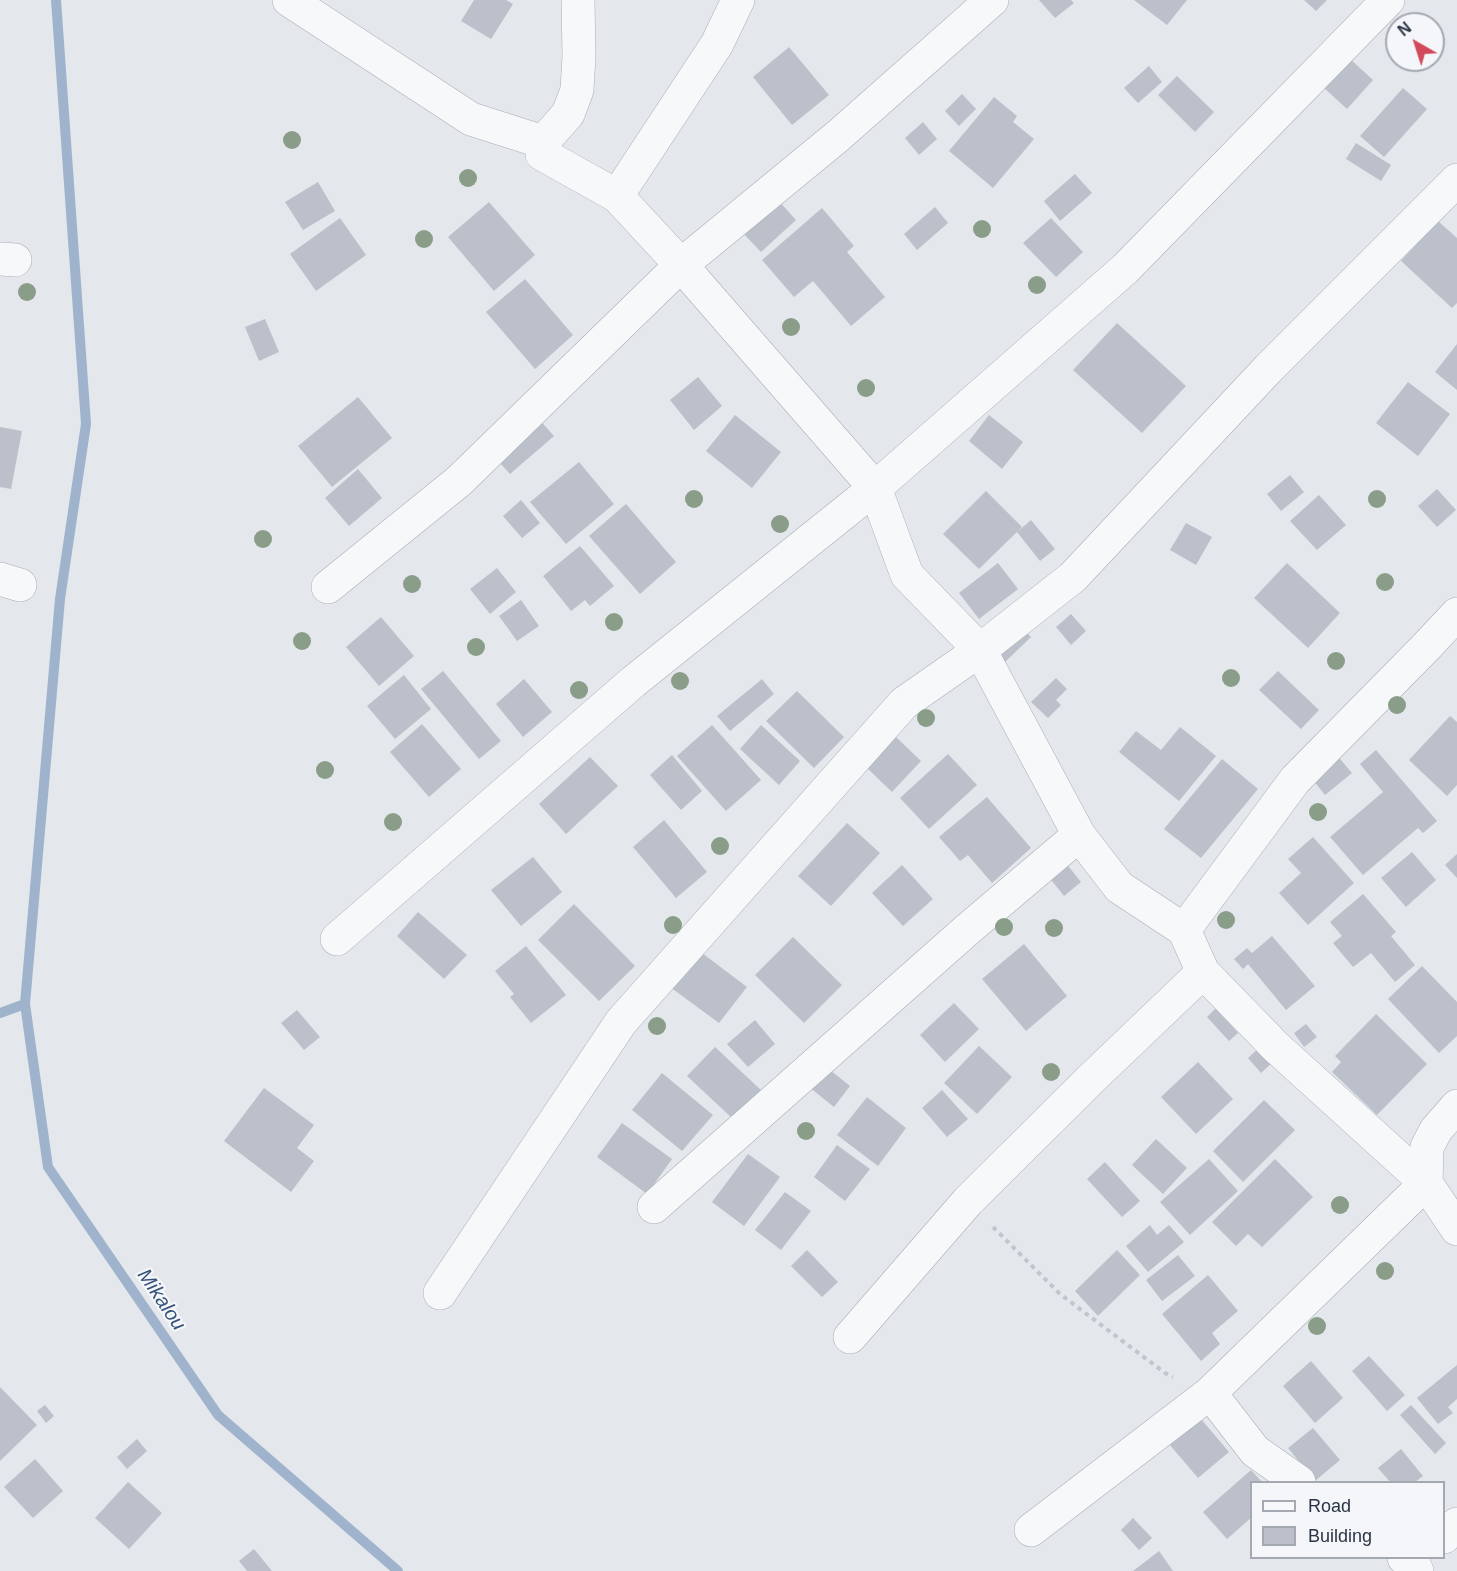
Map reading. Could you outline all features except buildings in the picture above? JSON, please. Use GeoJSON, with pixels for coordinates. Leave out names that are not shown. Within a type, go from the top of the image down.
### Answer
{"type":"FeatureCollection","features":[{"type":"Feature","properties":{"kind":"street"},"geometry":{"type":"LineString","coordinates":[[289,0],[471,119],[543,142]]}},
{"type":"Feature","properties":{"kind":"street"},"geometry":{"type":"LineString","coordinates":[[578,0],[577,90],[568,114],[543,142],[542,154],[617,196],[681,265],[875,488],[907,575],[980,650],[1079,835],[1119,887],[1184,930],[1203,972],[1276,1047],[1426,1183],[1457,1229]]}},
{"type":"Feature","properties":{"kind":"street"},"geometry":{"type":"LineString","coordinates":[[617,196],[717,44],[738,0]]}},
{"type":"Feature","properties":{"kind":"street"},"geometry":{"type":"LineString","coordinates":[[328,587],[459,481],[681,265],[838,136],[992,0]]}},
{"type":"Feature","properties":{"kind":"street"},"geometry":{"type":"LineString","coordinates":[[336,939],[633,682],[875,488],[1125,269],[1388,0]]}},
{"type":"Feature","properties":{"kind":"street"},"geometry":{"type":"LineString","coordinates":[[440,1293],[621,1023],[903,703],[980,650],[1073,577],[1269,369],[1457,180]]}},
{"type":"Feature","properties":{"kind":"street"},"geometry":{"type":"LineString","coordinates":[[1184,930],[1295,780],[1457,614]]}},
{"type":"Feature","properties":{"kind":"street"},"geometry":{"type":"LineString","coordinates":[[654,1207],[968,929],[1079,835]]}},
{"type":"Feature","properties":{"kind":"street"},"geometry":{"type":"LineString","coordinates":[[850,1337],[968,1201],[1203,972]]}},
{"type":"Feature","properties":{"kind":"street"},"geometry":{"type":"LineString","coordinates":[[1031,1530],[1210,1393],[1426,1183],[1427,1147],[1436,1130],[1457,1106]]}},
{"type":"Feature","properties":{"kind":"street"},"geometry":{"type":"LineString","coordinates":[[1210,1393],[1255,1451],[1298,1481]]}},
{"type":"Feature","properties":{"kind":"street"},"geometry":{"type":"LineString","coordinates":[[1445,1535],[1457,1524]]}},
{"type":"Feature","properties":{"kind":"path"},"geometry":{"type":"LineString","coordinates":[[968,1201],[1060,1294],[1165,1373],[1210,1393]]}},
{"type":"Feature","properties":{"kind":"waterway"},"geometry":{"type":"LineString","coordinates":[[25,1004],[60,599],[86,424],[56,0]]}},
{"type":"Feature","properties":{"kind":"waterway","name":"Mikalou"},"geometry":{"type":"LineString","coordinates":[[0,1013],[25,1004],[48,1167],[218,1415],[398,1571]]}}]}
